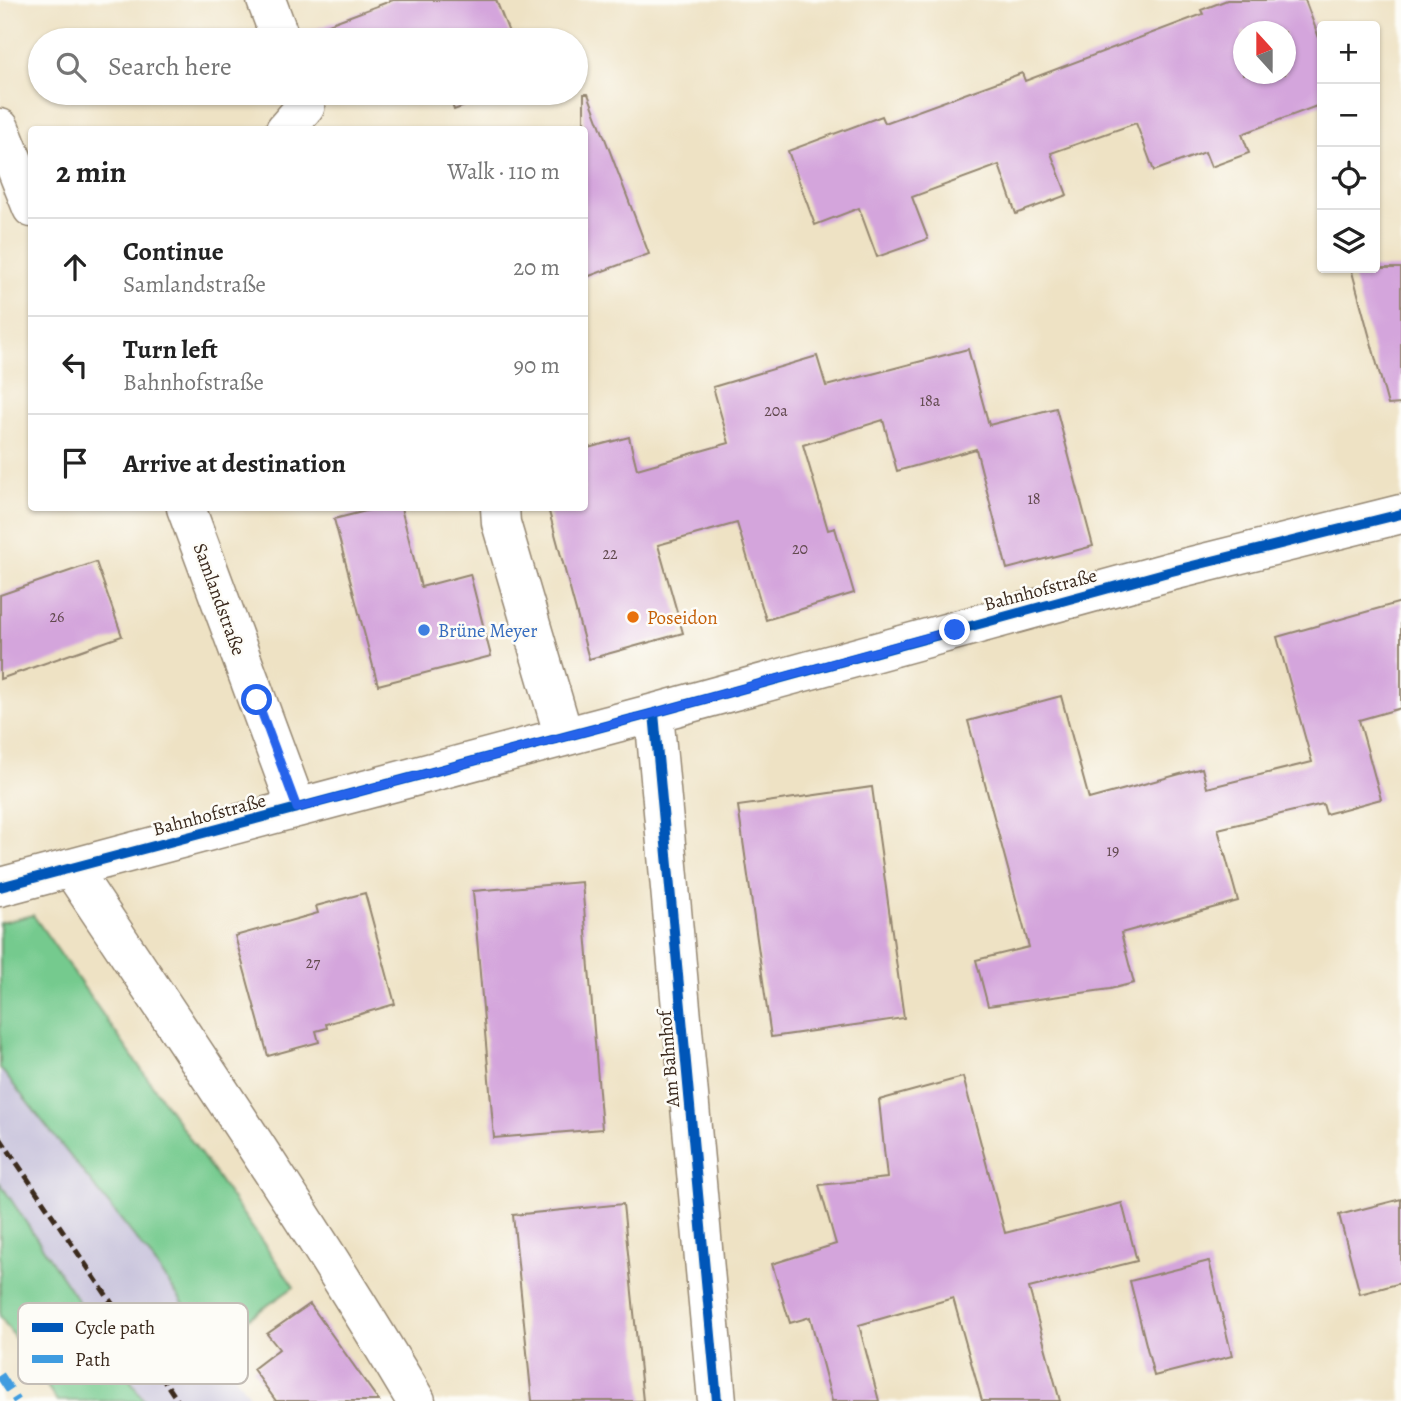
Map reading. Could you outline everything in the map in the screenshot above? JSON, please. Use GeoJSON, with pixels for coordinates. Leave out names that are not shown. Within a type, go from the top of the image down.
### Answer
{"type":"FeatureCollection","features":[{"type":"Feature","properties":{"kind":"street"},"geometry":{"type":"LineString","coordinates":[[266,0],[276,28]]}},
{"type":"Feature","properties":{"kind":"street"},"geometry":{"type":"LineString","coordinates":[[288,126],[304,105]]}},
{"type":"Feature","properties":{"kind":"street"},"geometry":{"type":"LineString","coordinates":[[0,128],[28,198]]}},
{"type":"Feature","properties":{"kind":"street","name":"Samlandstraße"},"geometry":{"type":"LineString","coordinates":[[187,511],[297,808]]}},
{"type":"Feature","properties":{"kind":"street"},"geometry":{"type":"LineString","coordinates":[[500,511],[501,523],[564,737]]}},
{"type":"Feature","properties":{"kind":"street","name":"Bahnhofstraße"},"geometry":{"type":"LineString","coordinates":[[0,887],[654,713],[1168,572],[1401,514]]}},
{"type":"Feature","properties":{"kind":"street","name":"Am Bahnhof"},"geometry":{"type":"LineString","coordinates":[[654,713],[717,1401]]}},
{"type":"Feature","properties":{"kind":"street"},"geometry":{"type":"LineString","coordinates":[[71,868],[374,1329],[416,1401]]}},
{"type":"Feature","properties":{"kind":"shaded area"},"geometry":{"type":"Polygon","coordinates":[[[0,1068],[149,1255],[183,1303],[79,1303],[0,1183],[0,1068]]]}},
{"type":"Feature","properties":{"kind":"shaded area"},"geometry":{"type":"Polygon","coordinates":[[[133,1384],[241,1384],[253,1401],[144,1401],[133,1384]]]}},
{"type":"Feature","properties":{"kind":"green space"},"geometry":{"type":"Polygon","coordinates":[[[33,915],[294,1287],[248,1319],[248,1303],[183,1303],[149,1255],[0,1068],[0,923],[33,915]]]}},
{"type":"Feature","properties":{"kind":"green space"},"geometry":{"type":"Polygon","coordinates":[[[0,1183],[79,1303],[18,1303],[18,1343],[0,1316],[0,1183]]]}},
{"type":"Feature","properties":{"kind":"green space"},"geometry":{"type":"Polygon","coordinates":[[[46,1384],[133,1384],[144,1401],[57,1401],[46,1384]]]}},
{"type":"Feature","properties":{"kind":"building"},"geometry":{"type":"Polygon","coordinates":[[[393,0],[496,0],[507,28],[318,28],[393,0]]]}},
{"type":"Feature","properties":{"kind":"building"},"geometry":{"type":"Polygon","coordinates":[[[1227,0],[1305,0],[1317,32],[1317,106],[1242,134],[1249,153],[1211,167],[1205,152],[1154,171],[1136,123],[1051,153],[1067,195],[1016,214],[999,165],[912,197],[928,239],[877,257],[859,208],[815,225],[788,151],[882,116],[885,123],[1022,73],[1025,81],[1203,14],[1201,10],[1227,0]]]}},
{"type":"Feature","properties":{"kind":"building"},"geometry":{"type":"Polygon","coordinates":[[[588,94],[649,254],[588,277],[588,126],[584,126],[584,105],[588,105],[588,94]]]}},
{"type":"Feature","properties":{"kind":"building"},"geometry":{"type":"Polygon","coordinates":[[[452,105],[467,105],[454,110],[452,105]]]}},
{"type":"Feature","properties":{"kind":"building"},"geometry":{"type":"Polygon","coordinates":[[[1380,268],[1401,268],[1401,404],[1388,405],[1352,273],[1380,273],[1380,268]]]}},
{"type":"Feature","properties":{"kind":"building"},"geometry":{"type":"Polygon","coordinates":[[[968,349],[989,425],[1056,408],[1093,546],[1007,569],[976,449],[897,471],[883,420],[803,445],[828,530],[835,528],[854,593],[766,620],[737,523],[658,545],[683,633],[589,659],[549,511],[588,511],[588,448],[629,437],[637,469],[729,443],[713,387],[817,356],[826,386],[968,349]]]}},
{"type":"Feature","properties":{"kind":"building","name":"Brüne Meyer"},"geometry":{"type":"Polygon","coordinates":[[[366,511],[402,511],[421,587],[470,574],[491,656],[378,685],[334,519],[366,511]]]}},
{"type":"Feature","properties":{"kind":"building"},"geometry":{"type":"Polygon","coordinates":[[[96,562],[122,636],[0,679],[0,595],[96,562]]]}},
{"type":"Feature","properties":{"kind":"building"},"geometry":{"type":"Polygon","coordinates":[[[1401,602],[1401,708],[1359,720],[1381,799],[1326,814],[1323,804],[1218,829],[1238,901],[1121,933],[1134,983],[1110,989],[988,1006],[976,960],[1029,947],[968,721],[1061,696],[1089,799],[1202,768],[1207,788],[1312,762],[1277,637],[1401,602]]]}},
{"type":"Feature","properties":{"kind":"building"},"geometry":{"type":"Polygon","coordinates":[[[872,787],[904,1018],[771,1037],[738,806],[872,787]]]}},
{"type":"Feature","properties":{"kind":"building"},"geometry":{"type":"Polygon","coordinates":[[[582,882],[602,1129],[494,1138],[473,891],[582,882]]]}},
{"type":"Feature","properties":{"kind":"building"},"geometry":{"type":"Polygon","coordinates":[[[365,893],[395,1004],[326,1024],[327,1028],[316,1031],[319,1042],[268,1056],[235,936],[318,913],[316,906],[365,893]]]}},
{"type":"Feature","properties":{"kind":"building"},"geometry":{"type":"Polygon","coordinates":[[[963,1077],[1005,1233],[1122,1203],[1137,1261],[1029,1288],[1060,1401],[982,1401],[953,1298],[859,1325],[879,1401],[832,1401],[810,1317],[790,1323],[772,1264],[836,1244],[819,1185],[887,1178],[879,1100],[963,1077]]]}},
{"type":"Feature","properties":{"kind":"building"},"geometry":{"type":"Polygon","coordinates":[[[1401,1199],[1401,1283],[1360,1294],[1339,1215],[1401,1199]]]}},
{"type":"Feature","properties":{"kind":"building"},"geometry":{"type":"Polygon","coordinates":[[[623,1204],[643,1401],[532,1401],[513,1215],[623,1204]]]}},
{"type":"Feature","properties":{"kind":"building"},"geometry":{"type":"Polygon","coordinates":[[[1209,1261],[1232,1356],[1154,1376],[1130,1281],[1209,1261]]]}},
{"type":"Feature","properties":{"kind":"building"},"geometry":{"type":"Polygon","coordinates":[[[310,1304],[379,1401],[276,1401],[253,1369],[279,1349],[267,1334],[310,1304]]]}},
{"type":"Feature","properties":{"kind":"railway"},"geometry":{"type":"LineString","coordinates":[[0,1138],[112,1303]]}},
{"type":"Feature","properties":{"kind":"railway"},"geometry":{"type":"LineString","coordinates":[[166,1384],[178,1401]]}},
{"type":"Feature","properties":{"kind":"marked path"},"geometry":{"type":"LineString","coordinates":[[0,1375],[17,1401]]}},
{"type":"Feature","properties":{"kind":"cycle path"},"geometry":{"type":"LineString","coordinates":[[0,887],[654,713],[1168,572],[1401,514]]}},
{"type":"Feature","properties":{"kind":"cycle path"},"geometry":{"type":"LineString","coordinates":[[654,713],[717,1401]]}},
{"type":"Feature","properties":{"kind":"place","name":"Poseidon"},"geometry":{"type":"Point","coordinates":[633,617]}},
{"type":"Feature","properties":{"kind":"place","name":"Brüne Meyer"},"geometry":{"type":"Point","coordinates":[424,630]}},
{"type":"Feature","properties":{"kind":"route"},"geometry":{"type":"LineString","coordinates":[[257,700],[297,808],[955,630]]}}]}
